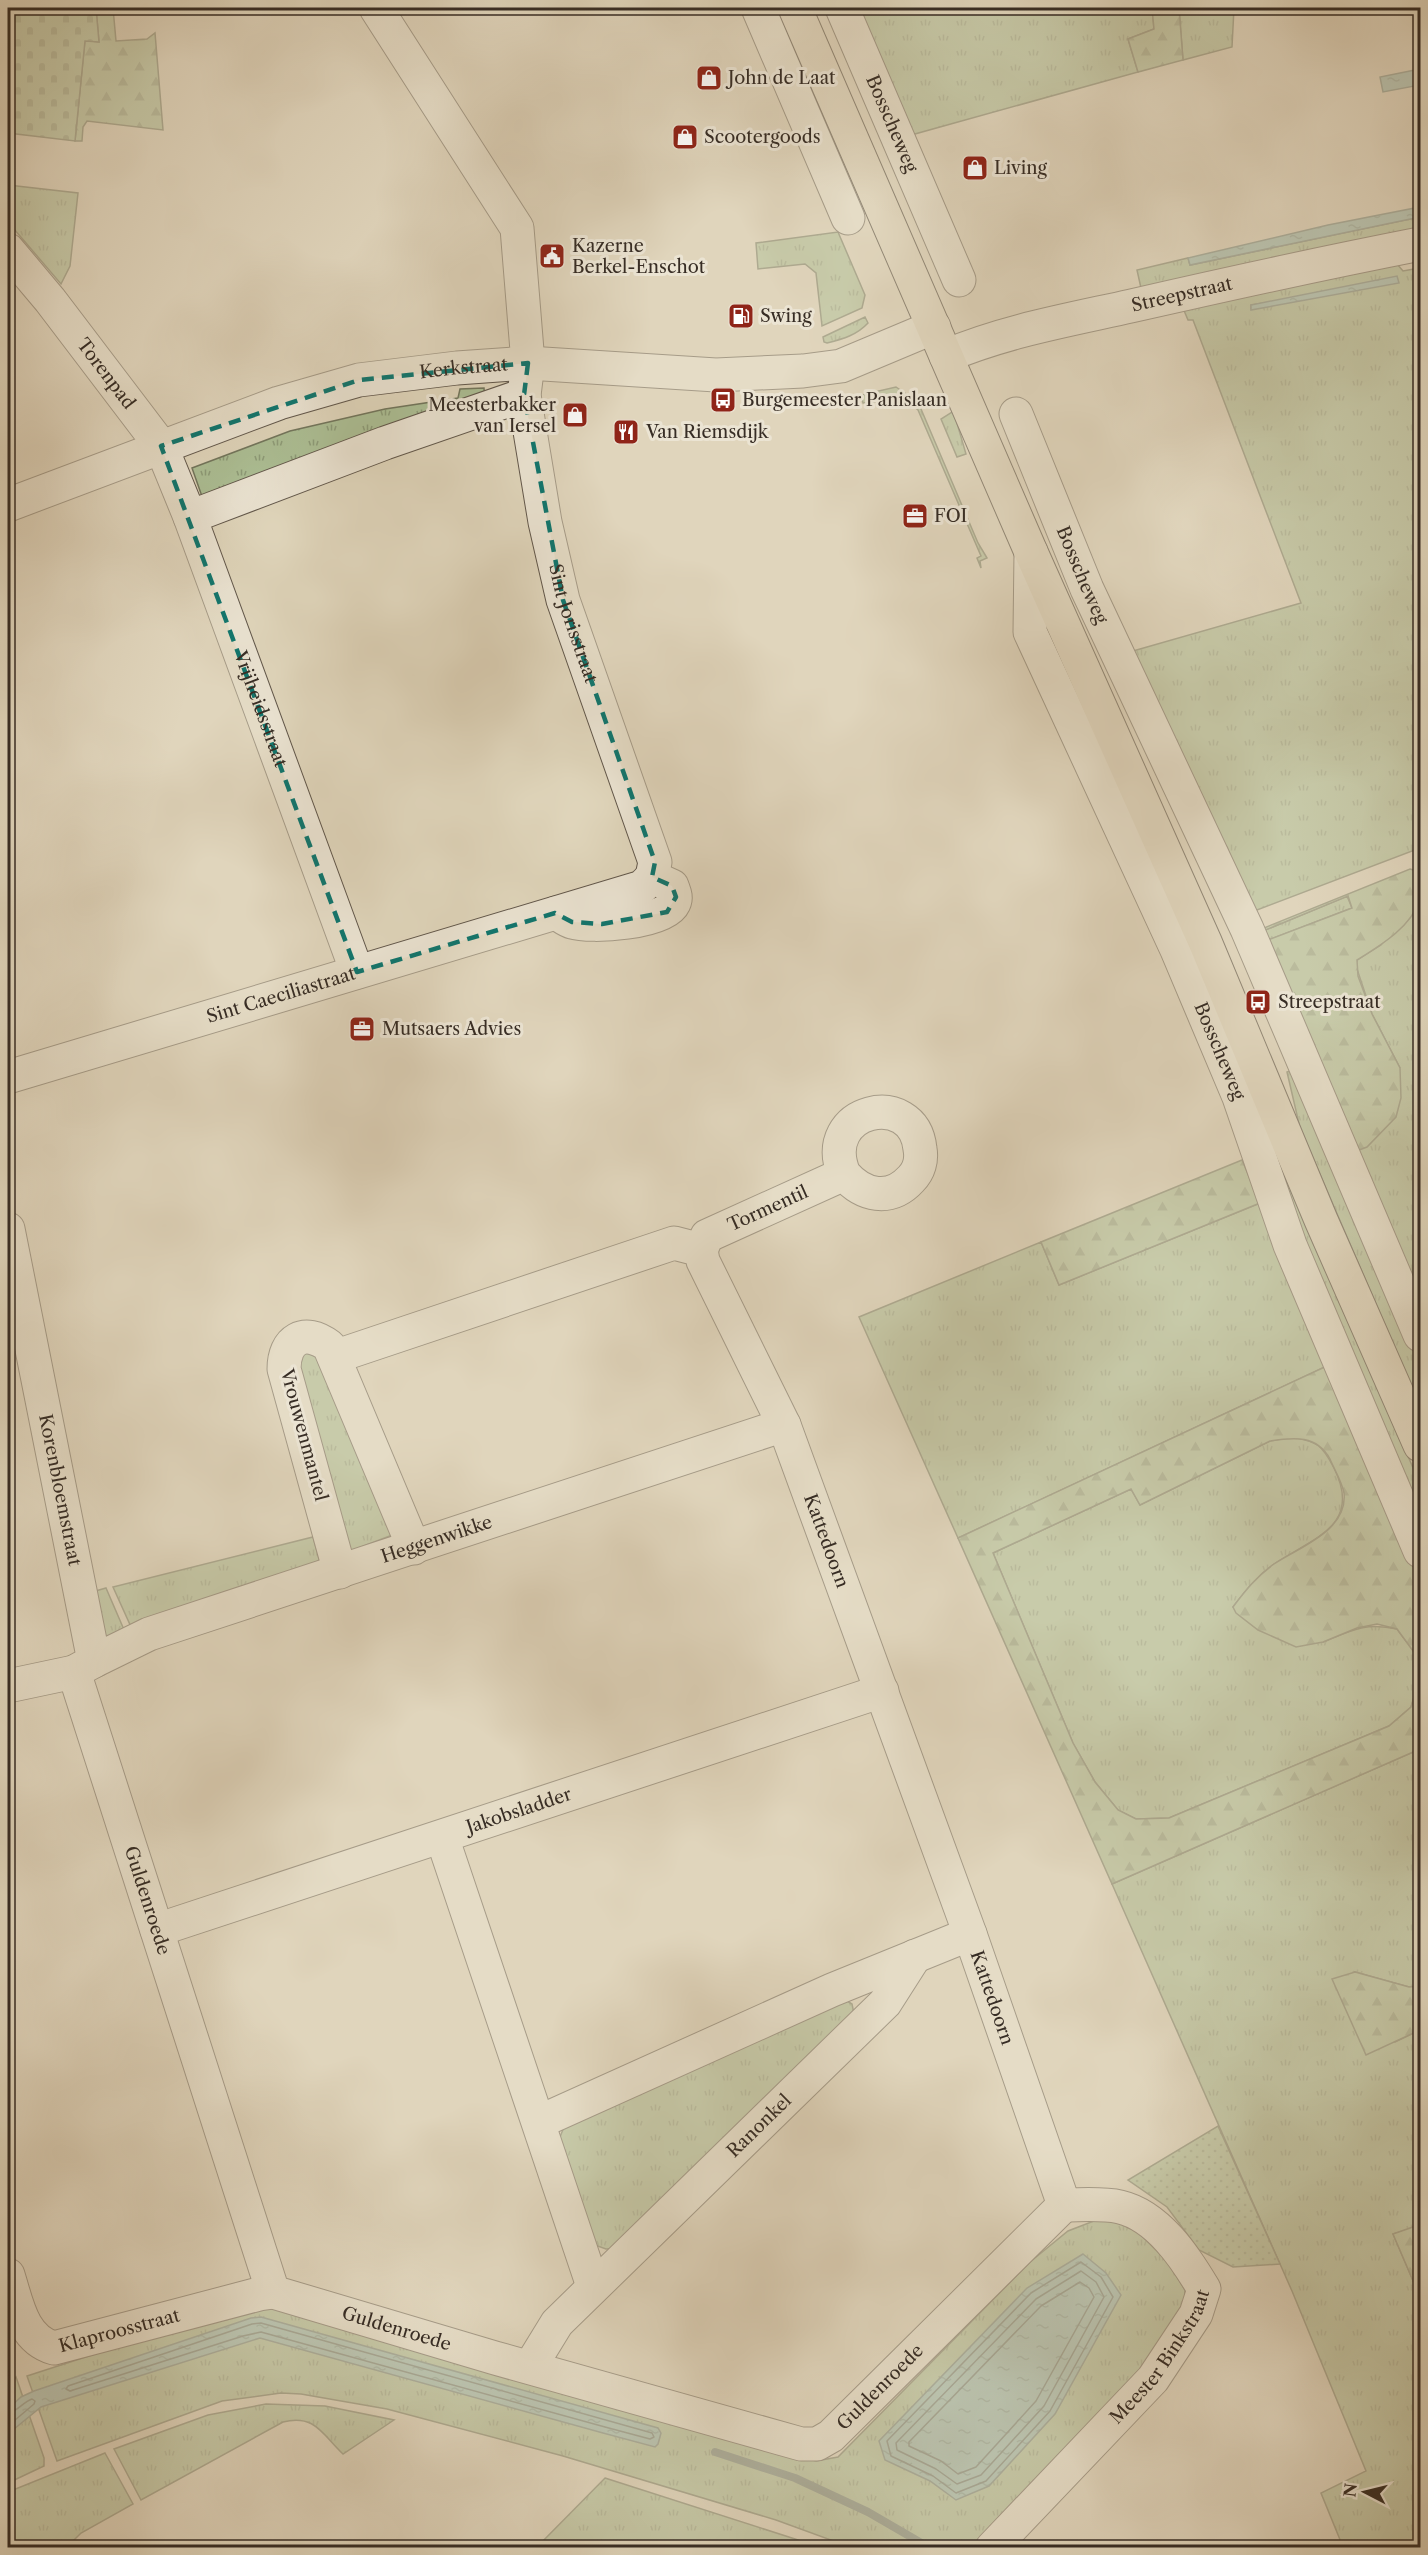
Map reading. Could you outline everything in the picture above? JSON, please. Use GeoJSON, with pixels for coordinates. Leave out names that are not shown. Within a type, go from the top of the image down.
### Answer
{"type":"FeatureCollection","features":[{"type":"Feature","properties":{"kind":"main road","name":"Bosscheweg"},"geometry":{"type":"LineString","coordinates":[[804,30],[1031,552],[1206,944],[1321,1220],[1420,1445]]}},
{"type":"Feature","properties":{"kind":"street"},"geometry":{"type":"LineString","coordinates":[[376,8],[517,228],[528,363]]}},
{"type":"Feature","properties":{"kind":"street"},"geometry":{"type":"LineString","coordinates":[[758,8],[848,218]]}},
{"type":"Feature","properties":{"kind":"street","name":"Bosscheweg"},"geometry":{"type":"LineString","coordinates":[[775,46],[804,30],[847,20],[959,280]]}},
{"type":"Feature","properties":{"kind":"street","name":"Streepstraat"},"geometry":{"type":"LineString","coordinates":[[940,342],[985,340],[1298,268],[1420,244]]}},
{"type":"Feature","properties":{"kind":"street","name":"Torenpad"},"geometry":{"type":"LineString","coordinates":[[8,250],[50,300],[160,446]]}},
{"type":"Feature","properties":{"kind":"street","name":"Kerkstraat"},"geometry":{"type":"LineString","coordinates":[[8,505],[279,403],[359,380],[457,368],[528,363],[716,375],[803,371],[841,366],[940,342]]}},
{"type":"Feature","properties":{"kind":"street","name":"Sint Jorisstraat"},"geometry":{"type":"LineString","coordinates":[[528,363],[524,395],[545,522],[563,600],[655,862],[652,877]]}},
{"type":"Feature","properties":{"kind":"street","name":"Kerkstraat"},"geometry":{"type":"LineString","coordinates":[[190,517],[385,443],[524,395]]}},
{"type":"Feature","properties":{"kind":"street","name":"Bosscheweg"},"geometry":{"type":"LineString","coordinates":[[1016,414],[1087,589],[1247,928],[1420,1335]]}},
{"type":"Feature","properties":{"kind":"street","name":"Vrijheidsstraat"},"geometry":{"type":"LineString","coordinates":[[160,446],[190,517],[357,972]]}},
{"type":"Feature","properties":{"kind":"street","name":"Bosscheweg"},"geometry":{"type":"LineString","coordinates":[[1031,552],[1030,632],[1181,961],[1239,1097],[1290,1245],[1420,1551]]}},
{"type":"Feature","properties":{"kind":"street","name":"Sint Caeciliastraat"},"geometry":{"type":"LineString","coordinates":[[8,1077],[642,887],[652,877]]}},
{"type":"Feature","properties":{"kind":"street"},"geometry":{"type":"LineString","coordinates":[[1206,944],[1247,928]]}},
{"type":"Feature","properties":{"kind":"street","name":"Tormentil"},"geometry":{"type":"LineString","coordinates":[[701,1250],[707,1236],[844,1174]]}},
{"type":"Feature","properties":{"kind":"street","name":"Korenbloemstraat"},"geometry":{"type":"LineString","coordinates":[[8,1229],[84,1666]]}},
{"type":"Feature","properties":{"kind":"street"},"geometry":{"type":"LineString","coordinates":[[334,1358],[674,1243],[701,1250]]}},
{"type":"Feature","properties":{"kind":"street","name":"Kattedoorn"},"geometry":{"type":"LineString","coordinates":[[701,1250],[703,1261],[784,1425],[970,1934],[1064,2205]]}},
{"type":"Feature","properties":{"kind":"street","name":"Vrouwenmantel"},"geometry":{"type":"LineString","coordinates":[[340,1572],[284,1369],[284,1357],[291,1344],[300,1338],[312,1337],[329,1346],[414,1548]]}},
{"type":"Feature","properties":{"kind":"street","name":"Heggenwikke"},"geometry":{"type":"LineString","coordinates":[[84,1666],[148,1634],[784,1425]]}},
{"type":"Feature","properties":{"kind":"street"},"geometry":{"type":"LineString","coordinates":[[8,1686],[84,1666]]}},
{"type":"Feature","properties":{"kind":"street","name":"Guldenroede"},"geometry":{"type":"LineString","coordinates":[[84,1666],[157,1930],[273,2292],[801,2444],[817,2444],[831,2436],[1064,2205]]}},
{"type":"Feature","properties":{"kind":"street","name":"Jakobsladder"},"geometry":{"type":"LineString","coordinates":[[157,1930],[882,1691]]}},
{"type":"Feature","properties":{"kind":"street"},"geometry":{"type":"LineString","coordinates":[[442,1837],[593,2286]]}},
{"type":"Feature","properties":{"kind":"street"},"geometry":{"type":"LineString","coordinates":[[539,2122],[832,1990],[970,1934]]}},
{"type":"Feature","properties":{"kind":"street","name":"Ranonkel"},"geometry":{"type":"LineString","coordinates":[[530,2367],[557,2323],[885,2003],[915,1956]]}},
{"type":"Feature","properties":{"kind":"street","name":"Meester Binkstraat"},"geometry":{"type":"LineString","coordinates":[[992,2547],[1153,2379],[1196,2314],[1204,2289],[1182,2255],[1149,2221],[1121,2207],[1064,2205]]}},
{"type":"Feature","properties":{"kind":"street","name":"Klaproosstraat"},"geometry":{"type":"LineString","coordinates":[[8,2274],[24,2325],[41,2344],[54,2348],[273,2292]]}},
{"type":"Feature","properties":{"kind":"highlighted area"},"geometry":{"type":"Polygon","coordinates":[[[528,363],[524,395],[563,600],[655,862],[652,877],[672,886],[676,897],[667,912],[602,924],[572,922],[555,913],[357,972],[161,446],[359,380],[528,363]]]}},
{"type":"Feature","properties":{"kind":"green space"},"geometry":{"type":"Polygon","coordinates":[[[8,8],[96,8],[99,42],[85,41],[75,141],[8,133],[8,8]]]}},
{"type":"Feature","properties":{"kind":"green space"},"geometry":{"type":"Polygon","coordinates":[[[96,8],[113,8],[116,41],[147,39],[155,33],[163,130],[87,121],[83,127],[82,141],[75,141],[85,40],[99,42],[96,8]]]}},
{"type":"Feature","properties":{"kind":"green space"},"geometry":{"type":"Polygon","coordinates":[[[850,8],[1152,8],[1154,29],[1128,39],[1138,72],[904,137],[850,8]]]}},
{"type":"Feature","properties":{"kind":"green space"},"geometry":{"type":"Polygon","coordinates":[[[1152,8],[1179,8],[1183,60],[1138,72],[1128,39],[1154,29],[1152,8]]]}},
{"type":"Feature","properties":{"kind":"green space"},"geometry":{"type":"Polygon","coordinates":[[[1179,8],[1234,8],[1232,47],[1183,60],[1179,8]]]}},
{"type":"Feature","properties":{"kind":"green space"},"geometry":{"type":"Polygon","coordinates":[[[8,185],[78,193],[70,266],[61,284],[8,222],[8,185]]]}},
{"type":"Feature","properties":{"kind":"green space"},"geometry":{"type":"Polygon","coordinates":[[[1420,217],[1420,228],[1141,288],[1137,270],[1188,258],[1190,265],[1420,217]]]}},
{"type":"Feature","properties":{"kind":"green space"},"geometry":{"type":"Polygon","coordinates":[[[838,232],[865,295],[862,308],[822,326],[816,273],[805,264],[758,269],[756,243],[838,232]]]}},
{"type":"Feature","properties":{"kind":"green space"},"geometry":{"type":"Polygon","coordinates":[[[1397,264],[1403,271],[1420,268],[1420,848],[1249,913],[1126,653],[1301,603],[1193,320],[1188,320],[1183,308],[1397,264]],[[1399,282],[1251,305],[1251,309],[1399,282]]]}},
{"type":"Feature","properties":{"kind":"green space"},"geometry":{"type":"Polygon","coordinates":[[[865,317],[868,323],[854,334],[824,342],[823,337],[865,317]]]}},
{"type":"Feature","properties":{"kind":"green space"},"geometry":{"type":"Polygon","coordinates":[[[896,387],[918,402],[978,543],[987,558],[980,561],[981,568],[977,558],[981,556],[918,410],[906,400],[863,403],[861,395],[868,394],[870,401],[875,401],[874,392],[896,387]]]}},
{"type":"Feature","properties":{"kind":"green space"},"geometry":{"type":"Polygon","coordinates":[[[484,388],[485,403],[205,505],[192,468],[290,431],[385,409],[458,398],[460,389],[484,388]]]}},
{"type":"Feature","properties":{"kind":"green space"},"geometry":{"type":"Polygon","coordinates":[[[952,412],[966,454],[957,457],[941,419],[952,412]]]}},
{"type":"Feature","properties":{"kind":"green space"},"geometry":{"type":"Polygon","coordinates":[[[1048,622],[1420,1484],[1420,1529],[1041,625],[1048,622]]]}},
{"type":"Feature","properties":{"kind":"green space"},"geometry":{"type":"Polygon","coordinates":[[[1410,869],[1420,872],[1421,897],[1415,910],[1394,935],[1357,960],[1358,976],[1372,1014],[1400,1068],[1401,1098],[1396,1117],[1367,1147],[1359,1150],[1268,940],[1352,908],[1348,896],[1263,931],[1259,930],[1410,869]]]}},
{"type":"Feature","properties":{"kind":"green space"},"geometry":{"type":"Polygon","coordinates":[[[1347,896],[1352,908],[1268,940],[1400,1068],[1372,1014],[1356,966],[1357,960],[1381,945],[1420,899],[1420,1296],[1263,931],[1347,896]]]}},
{"type":"Feature","properties":{"kind":"green space"},"geometry":{"type":"Polygon","coordinates":[[[1300,1068],[1311,1110],[1420,1362],[1420,1406],[1300,1128],[1287,1072],[1300,1068]]]}},
{"type":"Feature","properties":{"kind":"green space"},"geometry":{"type":"Polygon","coordinates":[[[1242,1160],[1260,1203],[1059,1285],[1041,1242],[1242,1160]]]}},
{"type":"Feature","properties":{"kind":"green space"},"geometry":{"type":"Polygon","coordinates":[[[1260,1203],[1329,1365],[958,1538],[859,1317],[1041,1242],[1059,1285],[1260,1203]]]}},
{"type":"Feature","properties":{"kind":"green space"},"geometry":{"type":"Polygon","coordinates":[[[314,1348],[395,1534],[348,1552],[295,1355],[314,1348]]]}},
{"type":"Feature","properties":{"kind":"green space"},"geometry":{"type":"Polygon","coordinates":[[[1329,1365],[1420,1583],[1420,1669],[1414,1652],[1397,1629],[1377,1624],[1357,1628],[1323,1642],[1296,1647],[1258,1630],[1236,1613],[1233,1607],[1257,1579],[1274,1564],[1320,1536],[1338,1518],[1343,1506],[1344,1493],[1340,1480],[1325,1451],[1312,1442],[1296,1439],[1270,1441],[1140,1505],[1131,1489],[993,1553],[1073,1743],[1095,1782],[1118,1810],[1136,1819],[1169,1818],[1389,1726],[1411,1707],[1420,1677],[1420,1749],[1112,1884],[958,1538],[1329,1365]]]}},
{"type":"Feature","properties":{"kind":"green space"},"geometry":{"type":"Polygon","coordinates":[[[1293,1437],[1314,1443],[1330,1460],[1341,1488],[1342,1504],[1338,1517],[1330,1528],[1318,1537],[1262,1574],[1233,1607],[1323,1642],[1368,1627],[1397,1629],[1414,1652],[1420,1669],[1420,1677],[1411,1707],[1389,1726],[1169,1818],[1136,1819],[1118,1810],[1095,1782],[1073,1743],[993,1553],[1131,1489],[1140,1505],[1270,1441],[1293,1437]]]}},
{"type":"Feature","properties":{"kind":"green space"},"geometry":{"type":"Polygon","coordinates":[[[313,1537],[321,1566],[132,1629],[113,1587],[313,1537]]]}},
{"type":"Feature","properties":{"kind":"green space"},"geometry":{"type":"Polygon","coordinates":[[[106,1588],[125,1632],[102,1639],[92,1592],[106,1588]]]}},
{"type":"Feature","properties":{"kind":"green space"},"geometry":{"type":"Polygon","coordinates":[[[1420,1749],[1420,1986],[1409,1987],[1355,1972],[1395,2042],[1420,2030],[1420,2237],[1413,2228],[1393,2234],[1420,2297],[1420,2547],[1343,2547],[1321,2493],[1366,2471],[1292,2291],[1112,1884],[1420,1749]]]}},
{"type":"Feature","properties":{"kind":"green space"},"geometry":{"type":"Polygon","coordinates":[[[1355,1972],[1409,1987],[1420,1986],[1420,2030],[1366,2055],[1332,1979],[1355,1972]]]}},
{"type":"Feature","properties":{"kind":"green space"},"geometry":{"type":"Polygon","coordinates":[[[844,1999],[852,2004],[854,2014],[622,2248],[606,2249],[592,2244],[558,2142],[564,2127],[844,1999]]]}},
{"type":"Feature","properties":{"kind":"green space"},"geometry":{"type":"Polygon","coordinates":[[[1218,2126],[1280,2264],[1233,2267],[1199,2250],[1167,2207],[1128,2180],[1218,2126]]]}},
{"type":"Feature","properties":{"kind":"green space"},"geometry":{"type":"Polygon","coordinates":[[[1099,2219],[1130,2224],[1167,2261],[1185,2290],[1184,2310],[1155,2354],[975,2547],[850,2547],[776,2520],[563,2456],[387,2409],[301,2394],[281,2393],[222,2401],[57,2461],[27,2376],[203,2319],[262,2304],[816,2461],[838,2457],[1030,2262],[1068,2231],[1099,2219]]]}},
{"type":"Feature","properties":{"kind":"green space"},"geometry":{"type":"Polygon","coordinates":[[[1413,2227],[1420,2237],[1420,2297],[1393,2234],[1413,2227]]]}},
{"type":"Feature","properties":{"kind":"green space"},"geometry":{"type":"Polygon","coordinates":[[[16,2377],[44,2458],[44,2466],[8,2483],[8,2386],[16,2377]]]}},
{"type":"Feature","properties":{"kind":"green space"},"geometry":{"type":"Polygon","coordinates":[[[266,2404],[325,2406],[394,2420],[343,2454],[311,2423],[294,2420],[283,2422],[141,2500],[114,2449],[208,2415],[266,2404]]]}},
{"type":"Feature","properties":{"kind":"green space"},"geometry":{"type":"Polygon","coordinates":[[[105,2453],[133,2504],[81,2533],[67,2547],[8,2547],[8,2492],[105,2453]]]}},
{"type":"Feature","properties":{"kind":"green space"},"geometry":{"type":"Polygon","coordinates":[[[605,2478],[820,2547],[537,2547],[605,2478]]]}},
{"type":"Feature","properties":{"kind":"water"},"geometry":{"type":"Polygon","coordinates":[[[1420,69],[1420,85],[1383,92],[1380,77],[1420,69]]]}},
{"type":"Feature","properties":{"kind":"water"},"geometry":{"type":"Polygon","coordinates":[[[1420,207],[1420,217],[1190,265],[1188,258],[1328,225],[1420,207]]]}},
{"type":"Feature","properties":{"kind":"water"},"geometry":{"type":"Polygon","coordinates":[[[1397,276],[1399,283],[1251,310],[1251,305],[1397,276]]]}},
{"type":"Feature","properties":{"kind":"water"},"geometry":{"type":"Polygon","coordinates":[[[1083,2254],[1106,2273],[1121,2295],[1055,2414],[989,2486],[956,2500],[930,2481],[885,2460],[879,2441],[1027,2288],[1083,2254]]]}},
{"type":"Feature","properties":{"kind":"water"},"geometry":{"type":"Polygon","coordinates":[[[261,2317],[658,2428],[661,2433],[658,2444],[655,2447],[260,2338],[41,2407],[8,2434],[8,2409],[21,2397],[251,2318],[261,2317]]]}},
{"type":"Feature","properties":{"kind":"waterway"},"geometry":{"type":"LineString","coordinates":[[715,2452],[795,2478],[868,2512],[930,2548]]}},
{"type":"Feature","properties":{"kind":"place","name":"John de Laat"},"geometry":{"type":"Point","coordinates":[709,78]}},
{"type":"Feature","properties":{"kind":"place","name":"Scootergoods"},"geometry":{"type":"Point","coordinates":[685,137]}},
{"type":"Feature","properties":{"kind":"place","name":"Living"},"geometry":{"type":"Point","coordinates":[975,168]}},
{"type":"Feature","properties":{"kind":"place","name":"Kazerne Berkel-Enschot"},"geometry":{"type":"Point","coordinates":[552,256]}},
{"type":"Feature","properties":{"kind":"place","name":"Swing"},"geometry":{"type":"Point","coordinates":[741,316]}},
{"type":"Feature","properties":{"kind":"place","name":"Burgemeester Panislaan"},"geometry":{"type":"Point","coordinates":[723,400]}},
{"type":"Feature","properties":{"kind":"place","name":"Meesterbakker van Iersel"},"geometry":{"type":"Point","coordinates":[575,415]}},
{"type":"Feature","properties":{"kind":"place","name":"Van Riemsdijk"},"geometry":{"type":"Point","coordinates":[626,432]}},
{"type":"Feature","properties":{"kind":"place","name":"FOI"},"geometry":{"type":"Point","coordinates":[915,516]}},
{"type":"Feature","properties":{"kind":"place","name":"Streepstraat"},"geometry":{"type":"Point","coordinates":[1258,1002]}},
{"type":"Feature","properties":{"kind":"place","name":"Mutsaers Advies"},"geometry":{"type":"Point","coordinates":[362,1029]}}]}
